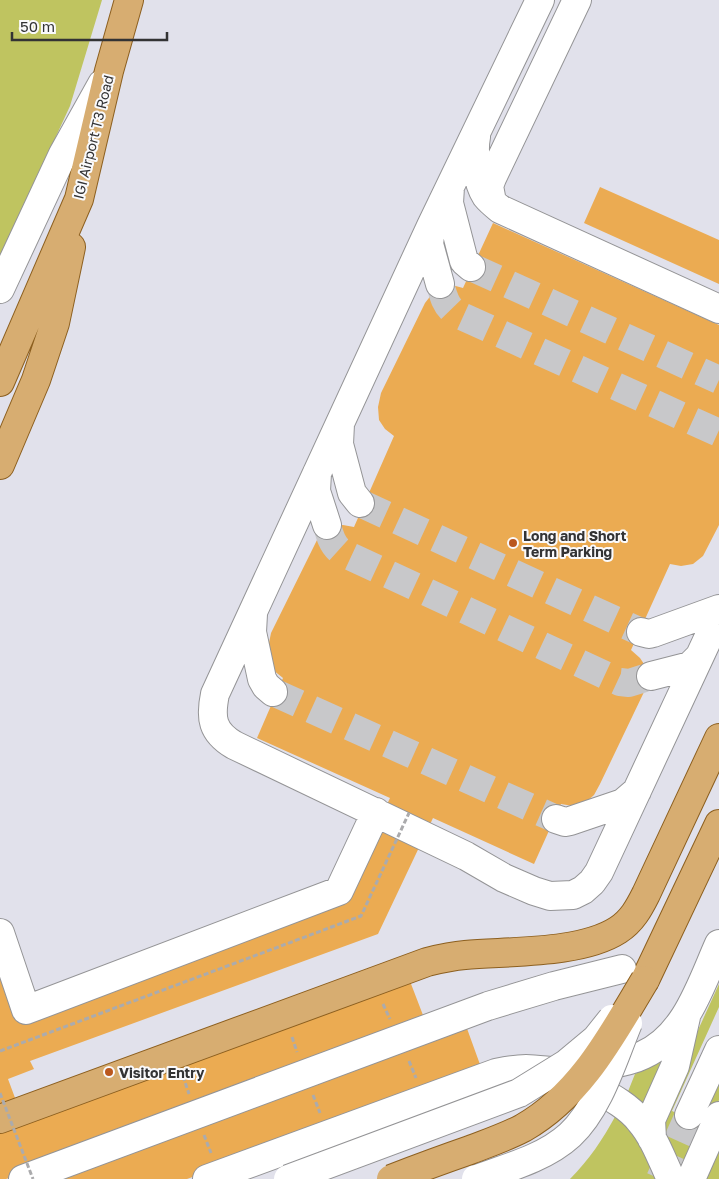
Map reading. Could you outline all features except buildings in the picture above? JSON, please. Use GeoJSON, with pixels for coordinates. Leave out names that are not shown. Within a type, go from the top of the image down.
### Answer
{"type":"FeatureCollection","features":[{"type":"Feature","properties":{"kind":"main road","name":"IGI Airport T3 Road"},"geometry":{"type":"LineString","coordinates":[[0,382],[79,199],[109,71],[129,0]]}},
{"type":"Feature","properties":{"kind":"main road"},"geometry":{"type":"LineString","coordinates":[[0,465],[36,380],[55,323],[79,199]]}},
{"type":"Feature","properties":{"kind":"main road"},"geometry":{"type":"LineString","coordinates":[[0,1120],[427,962],[462,955],[561,948],[582,945],[603,938],[619,929],[635,915],[719,738]]}},
{"type":"Feature","properties":{"kind":"main road"},"geometry":{"type":"LineString","coordinates":[[391,1179],[501,1138],[522,1128],[559,1102],[582,1078],[607,1044],[633,975],[719,824]]}},
{"type":"Feature","properties":{"kind":"street"},"geometry":{"type":"LineString","coordinates":[[540,0],[431,226],[215,694],[212,708],[213,720],[216,730],[224,739],[234,745],[466,856],[504,878],[550,896],[573,895],[583,890],[599,872],[719,615]]}},
{"type":"Feature","properties":{"kind":"street"},"geometry":{"type":"LineString","coordinates":[[492,204],[489,186],[492,178],[577,0]]}},
{"type":"Feature","properties":{"kind":"street"},"geometry":{"type":"LineString","coordinates":[[0,289],[63,154],[109,71]]}},
{"type":"Feature","properties":{"kind":"street"},"geometry":{"type":"LineString","coordinates":[[476,134],[474,154],[482,189],[492,204],[719,309]]}},
{"type":"Feature","properties":{"kind":"street"},"geometry":{"type":"LineString","coordinates":[[450,187],[449,203],[464,261],[471,267]]}},
{"type":"Feature","properties":{"kind":"street"},"geometry":{"type":"LineString","coordinates":[[431,226],[430,244],[440,284]]}},
{"type":"Feature","properties":{"kind":"street"},"geometry":{"type":"LineString","coordinates":[[341,422],[338,433],[339,444],[352,493],[360,503]]}},
{"type":"Feature","properties":{"kind":"street"},"geometry":{"type":"LineString","coordinates":[[317,472],[316,491],[327,525]]}},
{"type":"Feature","properties":{"kind":"street"},"geometry":{"type":"LineString","coordinates":[[641,632],[653,633],[719,609]]}},
{"type":"Feature","properties":{"kind":"street"},"geometry":{"type":"LineString","coordinates":[[254,610],[251,622],[252,632],[262,679],[266,686],[274,692]]}},
{"type":"Feature","properties":{"kind":"street"},"geometry":{"type":"LineString","coordinates":[[651,676],[690,666],[699,657]]}},
{"type":"Feature","properties":{"kind":"street"},"geometry":{"type":"LineString","coordinates":[[556,819],[565,822],[570,821],[624,803],[637,791]]}},
{"type":"Feature","properties":{"kind":"street"},"geometry":{"type":"LineString","coordinates":[[0,933],[26,1010],[339,890],[376,812]]}},
{"type":"Feature","properties":{"kind":"street"},"geometry":{"type":"LineString","coordinates":[[207,1179],[496,1073],[527,1069],[575,1071],[644,1055],[658,1046],[676,1030],[687,1013],[719,944]]}},
{"type":"Feature","properties":{"kind":"street"},"geometry":{"type":"LineString","coordinates":[[23,1179],[488,1006],[554,986],[633,975]]}},
{"type":"Feature","properties":{"kind":"street"},"geometry":{"type":"LineString","coordinates":[[288,1179],[519,1093],[538,1083],[566,1064],[596,1039],[633,975]]}},
{"type":"Feature","properties":{"kind":"street"},"geometry":{"type":"LineString","coordinates":[[476,1179],[532,1158],[550,1149],[570,1136],[583,1120],[596,1101],[633,975]]}},
{"type":"Feature","properties":{"kind":"street"},"geometry":{"type":"LineString","coordinates":[[652,1140],[651,1120],[675,1066],[687,1013]]}},
{"type":"Feature","properties":{"kind":"street"},"geometry":{"type":"LineString","coordinates":[[689,1115],[719,1050]]}},
{"type":"Feature","properties":{"kind":"street"},"geometry":{"type":"LineString","coordinates":[[563,1072],[574,1076],[624,1106],[641,1121],[671,1179]]}},
{"type":"Feature","properties":{"kind":"street"},"geometry":{"type":"LineString","coordinates":[[691,1179],[719,1116]]}},
{"type":"Feature","properties":{"kind":"path"},"geometry":{"type":"LineString","coordinates":[[0,1051],[361,916],[409,813]]}},
{"type":"Feature","properties":{"kind":"path"},"geometry":{"type":"LineString","coordinates":[[0,1093],[32,1179]]}},
{"type":"Feature","properties":{"kind":"shaded area"},"geometry":{"type":"Polygon","coordinates":[[[0,0],[719,0],[719,1179],[0,1179],[0,0]]]}},
{"type":"Feature","properties":{"kind":"green space"},"geometry":{"type":"Polygon","coordinates":[[[0,0],[102,0],[70,106],[0,258],[0,0]]]}},
{"type":"Feature","properties":{"kind":"green space"},"geometry":{"type":"Polygon","coordinates":[[[719,984],[719,1007],[672,1111],[701,1124],[719,1084],[719,1100],[686,1172],[681,1174],[663,1146],[663,1107],[719,984]]]}},
{"type":"Feature","properties":{"kind":"green space"},"geometry":{"type":"Polygon","coordinates":[[[664,1060],[646,1109],[627,1094],[635,1074],[664,1060]]]}},
{"type":"Feature","properties":{"kind":"green space"},"geometry":{"type":"Polygon","coordinates":[[[616,1115],[631,1129],[659,1179],[570,1179],[595,1149],[616,1115]]]}},
{"type":"Feature","properties":{"kind":"green space"},"geometry":{"type":"Polygon","coordinates":[[[719,1138],[719,1179],[696,1179],[719,1138]]]}},
{"type":"Feature","properties":{"kind":"tunnel"},"geometry":{"type":"LineString","coordinates":[[471,267],[719,380]]}},
{"type":"Feature","properties":{"kind":"tunnel"},"geometry":{"type":"LineString","coordinates":[[440,284],[447,304],[457,314],[719,433]]}},
{"type":"Feature","properties":{"kind":"tunnel"},"geometry":{"type":"LineString","coordinates":[[360,503],[641,632]]}},
{"type":"Feature","properties":{"kind":"tunnel"},"geometry":{"type":"LineString","coordinates":[[327,525],[330,537],[343,553],[620,682],[629,683],[651,676]]}},
{"type":"Feature","properties":{"kind":"tunnel"},"geometry":{"type":"LineString","coordinates":[[273,692],[556,819]]}},
{"type":"Feature","properties":{"kind":"tunnel"},"geometry":{"type":"LineString","coordinates":[[660,1179],[689,1115]]}},
{"type":"Feature","properties":{"kind":"place","name":"Long and Short Term Parking"},"geometry":{"type":"Point","coordinates":[513,543]}},
{"type":"Feature","properties":{"kind":"place","name":"Visitor Entry"},"geometry":{"type":"Point","coordinates":[109,1072]}}]}
